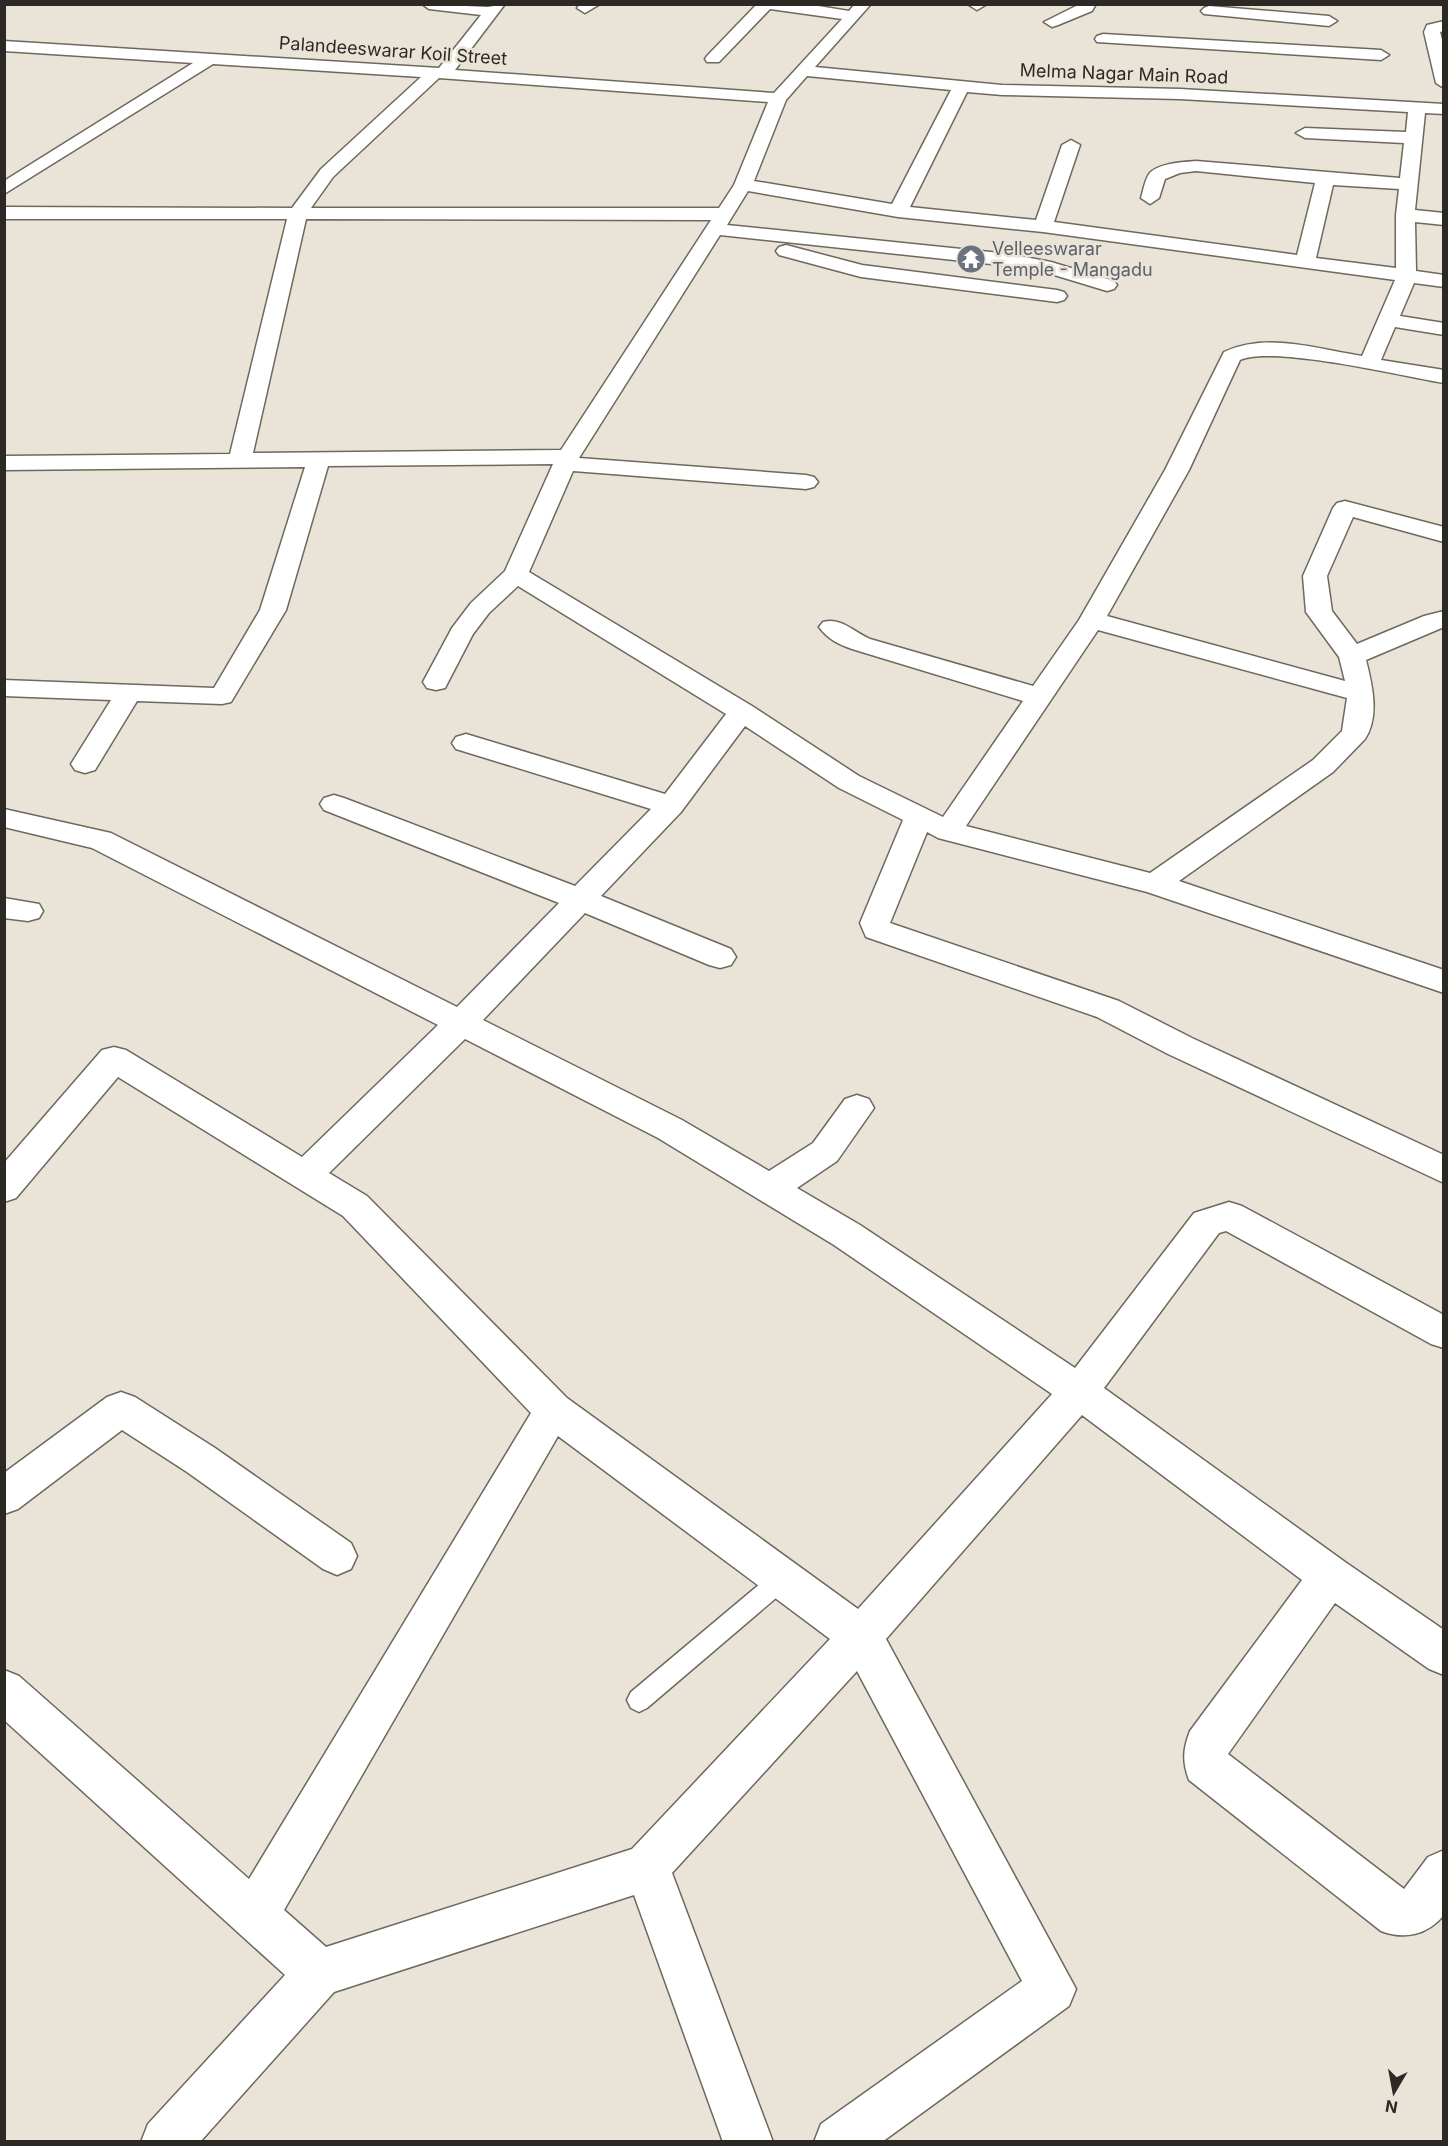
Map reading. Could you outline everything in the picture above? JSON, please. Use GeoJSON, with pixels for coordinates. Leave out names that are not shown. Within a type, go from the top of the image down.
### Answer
{"type":"FeatureCollection","features":[{"type":"Feature","properties":{"kind":"street"},"geometry":{"type":"LineString","coordinates":[[429,4],[495,8]]}},
{"type":"Feature","properties":{"kind":"street"},"geometry":{"type":"LineString","coordinates":[[714,59],[768,4],[859,10]]}},
{"type":"Feature","properties":{"kind":"street"},"geometry":{"type":"LineString","coordinates":[[1052,22],[1087,8],[1088,4]]}},
{"type":"Feature","properties":{"kind":"street"},"geometry":{"type":"LineString","coordinates":[[240,461],[298,213],[327,173],[440,73],[495,8]]}},
{"type":"Feature","properties":{"kind":"street"},"geometry":{"type":"LineString","coordinates":[[436,682],[461,633],[480,608],[516,574],[567,460],[743,185],[778,98],[859,10]]}},
{"type":"Feature","properties":{"kind":"street"},"geometry":{"type":"LineString","coordinates":[[1209,11],[1329,13],[1336,103]]}},
{"type":"Feature","properties":{"kind":"street"},"geometry":{"type":"LineString","coordinates":[[1443,26],[1433,28],[1432,32],[1443,83]]}},
{"type":"Feature","properties":{"kind":"street"},"geometry":{"type":"LineString","coordinates":[[1103,39],[1245,55],[1332,52],[1381,55]]}},
{"type":"Feature","properties":{"kind":"street"},"geometry":{"type":"LineString","coordinates":[[4,61],[13,47]]}},
{"type":"Feature","properties":{"kind":"street","name":"Palandeeswarar Koil Street"},"geometry":{"type":"LineString","coordinates":[[13,47],[440,73],[778,98]]}},
{"type":"Feature","properties":{"kind":"street"},"geometry":{"type":"LineString","coordinates":[[4,189],[210,59]]}},
{"type":"Feature","properties":{"kind":"street","name":"Melma Nagar Main Road"},"geometry":{"type":"LineString","coordinates":[[803,71],[962,86],[1336,103],[1417,110],[1443,109]]}},
{"type":"Feature","properties":{"kind":"street"},"geometry":{"type":"LineString","coordinates":[[897,210],[962,86]]}},
{"type":"Feature","properties":{"kind":"street"},"geometry":{"type":"LineString","coordinates":[[1369,364],[1406,277],[1405,215],[1417,110]]}},
{"type":"Feature","properties":{"kind":"street"},"geometry":{"type":"LineString","coordinates":[[1305,133],[1415,138]]}},
{"type":"Feature","properties":{"kind":"street"},"geometry":{"type":"LineString","coordinates":[[1043,226],[1071,145]]}},
{"type":"Feature","properties":{"kind":"street"},"geometry":{"type":"LineString","coordinates":[[1150,198],[1157,176],[1178,168],[1196,166],[1325,179],[1409,184]]}},
{"type":"Feature","properties":{"kind":"street"},"geometry":{"type":"LineString","coordinates":[[1305,262],[1325,179]]}},
{"type":"Feature","properties":{"kind":"street"},"geometry":{"type":"LineString","coordinates":[[743,185],[897,210],[1043,226],[1443,281]]}},
{"type":"Feature","properties":{"kind":"street"},"geometry":{"type":"LineString","coordinates":[[4,213],[298,213],[718,221],[790,253],[861,271],[1056,296]]}},
{"type":"Feature","properties":{"kind":"street"},"geometry":{"type":"LineString","coordinates":[[1405,215],[1443,219]]}},
{"type":"Feature","properties":{"kind":"street"},"geometry":{"type":"LineString","coordinates":[[747,232],[1010,260],[1044,266],[1107,285]]}},
{"type":"Feature","properties":{"kind":"street"},"geometry":{"type":"LineString","coordinates":[[1388,320],[1443,329]]}},
{"type":"Feature","properties":{"kind":"street"},"geometry":{"type":"LineString","coordinates":[[948,831],[1092,620],[1177,470],[1232,356],[1239,350],[1268,349],[1443,377]]}},
{"type":"Feature","properties":{"kind":"street"},"geometry":{"type":"LineString","coordinates":[[4,688],[222,696],[273,610],[318,460]]}},
{"type":"Feature","properties":{"kind":"street"},"geometry":{"type":"LineString","coordinates":[[4,463],[567,460],[806,482]]}},
{"type":"Feature","properties":{"kind":"street"},"geometry":{"type":"LineString","coordinates":[[1155,884],[1323,766],[1355,733],[1361,694],[1352,656],[1319,612],[1315,576],[1345,508],[1443,535]]}},
{"type":"Feature","properties":{"kind":"street"},"geometry":{"type":"LineString","coordinates":[[516,574],[742,712],[849,782],[948,831],[1155,884],[1443,982]]}},
{"type":"Feature","properties":{"kind":"street"},"geometry":{"type":"LineString","coordinates":[[1352,656],[1433,621],[1443,619]]}},
{"type":"Feature","properties":{"kind":"street"},"geometry":{"type":"LineString","coordinates":[[1092,620],[1361,694]]}},
{"type":"Feature","properties":{"kind":"street"},"geometry":{"type":"LineString","coordinates":[[832,627],[842,636],[861,644],[1040,697]]}},
{"type":"Feature","properties":{"kind":"street"},"geometry":{"type":"LineString","coordinates":[[85,764],[129,692]]}},
{"type":"Feature","properties":{"kind":"street"},"geometry":{"type":"LineString","coordinates":[[306,1174],[461,1023],[582,900],[671,805],[742,712]]}},
{"type":"Feature","properties":{"kind":"street"},"geometry":{"type":"LineString","coordinates":[[466,743],[671,805]]}},
{"type":"Feature","properties":{"kind":"street"},"geometry":{"type":"LineString","coordinates":[[334,804],[582,900],[720,957]]}},
{"type":"Feature","properties":{"kind":"street"},"geometry":{"type":"LineString","coordinates":[[919,817],[875,923],[877,930],[1108,1009],[1179,1046],[1443,1170]]}},
{"type":"Feature","properties":{"kind":"street"},"geometry":{"type":"LineString","coordinates":[[4,818],[101,840],[670,1129],[847,1235],[1079,1391],[1330,1576],[1443,1655]]}},
{"type":"Feature","properties":{"kind":"street"},"geometry":{"type":"LineString","coordinates":[[4,1188],[114,1059],[306,1174],[355,1206],[553,1410],[861,1636],[1052,1989],[839,2142]]}},
{"type":"Feature","properties":{"kind":"street"},"geometry":{"type":"LineString","coordinates":[[770,1189],[825,1152],[857,1108]]}},
{"type":"Feature","properties":{"kind":"street"},"geometry":{"type":"LineString","coordinates":[[166,2142],[320,1973],[648,1867],[861,1636],[1079,1391],[1207,1223],[1229,1216],[1443,1333]]}},
{"type":"Feature","properties":{"kind":"street"},"geometry":{"type":"LineString","coordinates":[[6,1495],[121,1409],[201,1460],[337,1556]]}},
{"type":"Feature","properties":{"kind":"street"},"geometry":{"type":"LineString","coordinates":[[255,1914],[553,1410]]}},
{"type":"Feature","properties":{"kind":"street"},"geometry":{"type":"LineString","coordinates":[[1330,1576],[1206,1746],[1205,1764],[1398,1914],[1410,1914],[1420,1908],[1443,1873]]}},
{"type":"Feature","properties":{"kind":"street"},"geometry":{"type":"LineString","coordinates":[[4,1691],[320,1973]]}},
{"type":"Feature","properties":{"kind":"street"},"geometry":{"type":"LineString","coordinates":[[648,1867],[748,2142]]}},
{"type":"Feature","properties":{"kind":"lane"},"geometry":{"type":"LineString","coordinates":[[639,1700],[783,1579]]}},
{"type":"Feature","properties":{"kind":"place","name":"Velleeswarar Temple - Mangadu"},"geometry":{"type":"Point","coordinates":[971,259]}}]}
